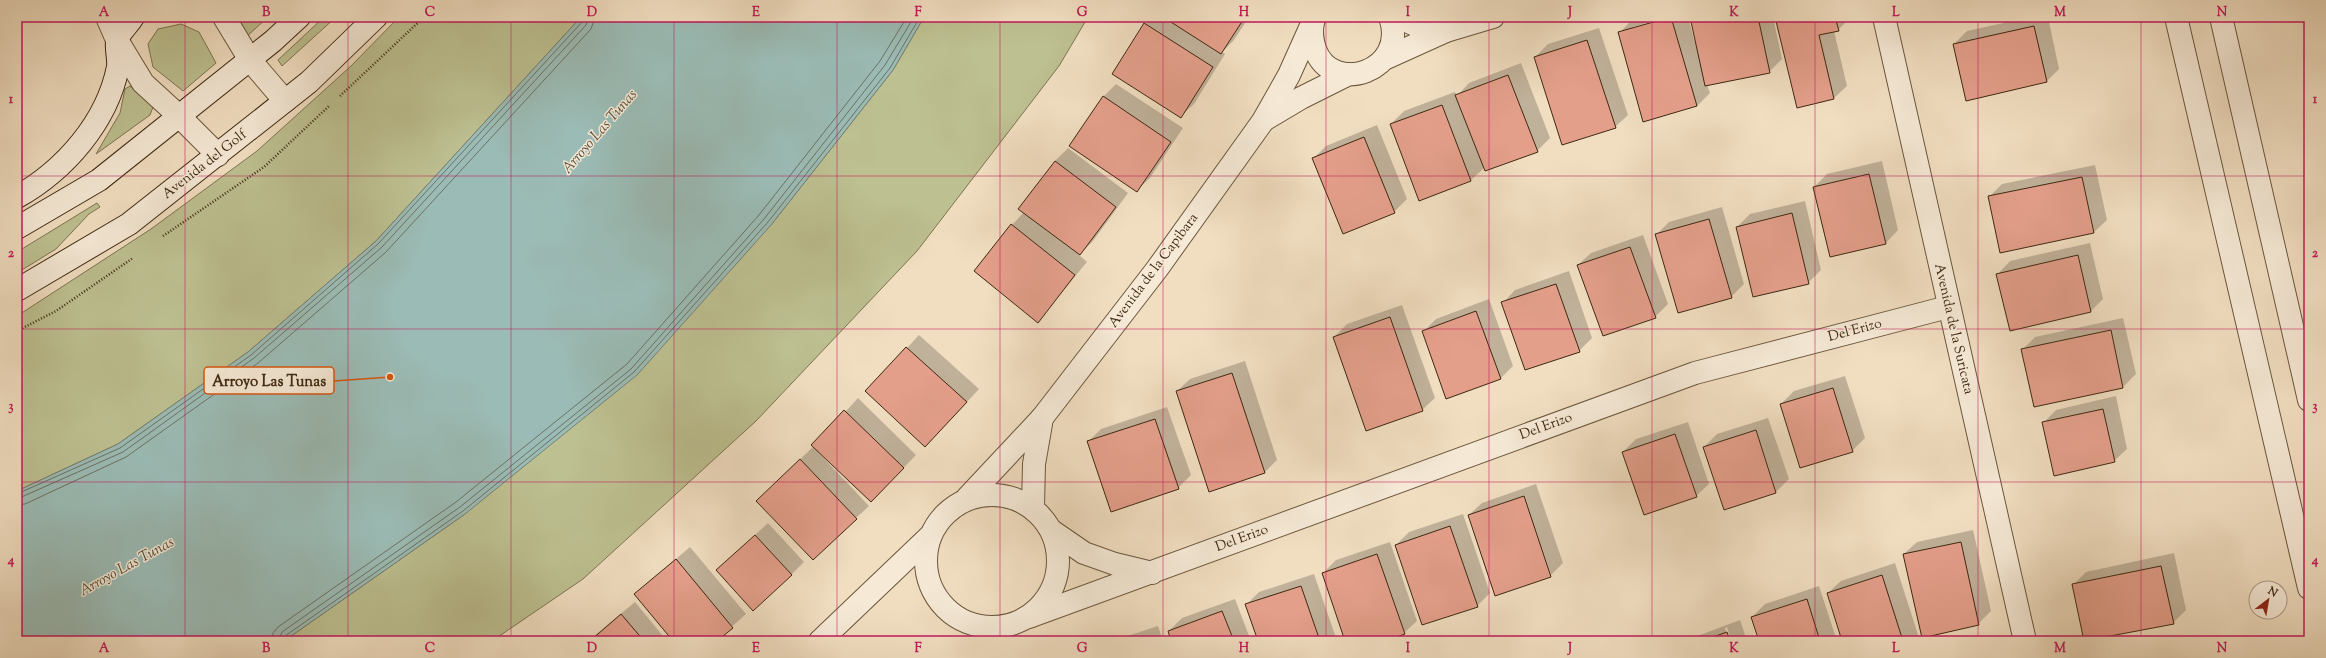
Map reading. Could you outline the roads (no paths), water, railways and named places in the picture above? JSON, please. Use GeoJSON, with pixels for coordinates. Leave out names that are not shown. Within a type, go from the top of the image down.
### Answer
{"type":"FeatureCollection","features":[{"type":"Feature","properties":{"kind":"street"},"geometry":{"type":"LineString","coordinates":[[107,17],[117,40],[143,84],[179,116],[218,155]]}},
{"type":"Feature","properties":{"kind":"street"},"geometry":{"type":"LineString","coordinates":[[17,197],[36,186],[77,148],[103,110],[118,66],[117,40],[133,17]]}},
{"type":"Feature","properties":{"kind":"street"},"geometry":{"type":"LineString","coordinates":[[224,17],[250,60],[285,101]]}},
{"type":"Feature","properties":{"kind":"street"},"geometry":{"type":"LineString","coordinates":[[17,228],[99,180],[250,60],[299,17]]}},
{"type":"Feature","properties":{"kind":"street","name":"Avenida del Golf"},"geometry":{"type":"LineString","coordinates":[[17,290],[129,224],[309,82],[376,17]]}},
{"type":"Feature","properties":{"kind":"street","name":"Avenida de la Capibara"},"geometry":{"type":"LineString","coordinates":[[1315,17],[1311,28],[1312,41],[1317,54],[1325,64],[1336,71],[1349,74],[1362,73],[1374,68],[1384,59],[1391,49],[1394,37],[1390,17]]}},
{"type":"Feature","properties":{"kind":"street","name":"Avenida de la Capibara"},"geometry":{"type":"LineString","coordinates":[[820,641],[929,537],[938,521],[951,507],[967,498],[1042,418],[1158,269],[1263,121],[1289,75],[1315,17]]}},
{"type":"Feature","properties":{"kind":"street"},"geometry":{"type":"LineString","coordinates":[[1398,17],[1415,25],[1446,31]]}},
{"type":"Feature","properties":{"kind":"street"},"geometry":{"type":"LineString","coordinates":[[1384,59],[1446,31],[1493,17]]}},
{"type":"Feature","properties":{"kind":"street","name":"Avenida de la Suricata"},"geometry":{"type":"LineString","coordinates":[[1884,17],[1948,307],[2025,641]]}},
{"type":"Feature","properties":{"kind":"street"},"geometry":{"type":"LineString","coordinates":[[2176,17],[2309,588]]}},
{"type":"Feature","properties":{"kind":"street"},"geometry":{"type":"LineString","coordinates":[[2220,17],[2309,400]]}},
{"type":"Feature","properties":{"kind":"street","name":"Avenida de la Capibara"},"geometry":{"type":"LineString","coordinates":[[1263,121],[1301,98],[1349,74]]}},
{"type":"Feature","properties":{"kind":"street","name":"Del Erizo"},"geometry":{"type":"LineString","coordinates":[[1029,617],[1695,373],[1948,307]]}},
{"type":"Feature","properties":{"kind":"street","name":"Avenida de la Capibara"},"geometry":{"type":"LineString","coordinates":[[1033,507],[1034,464],[1042,418]]}},
{"type":"Feature","properties":{"kind":"street","name":"Avenida de la Capibara"},"geometry":{"type":"LineString","coordinates":[[967,498],[990,494],[1012,497],[1033,507],[1044,518],[1052,531],[1058,549],[1059,569],[1053,588],[1044,604],[1029,617],[1003,626],[972,641]]}},
{"type":"Feature","properties":{"kind":"street"},"geometry":{"type":"LineString","coordinates":[[1052,531],[1084,553],[1115,564],[1152,572]]}},
{"type":"Feature","properties":{"kind":"street","name":"Avenida de la Capibara"},"geometry":{"type":"LineString","coordinates":[[929,537],[925,560],[929,582],[940,603],[958,618],[980,626],[1003,626]]}},
{"type":"Feature","properties":{"kind":"water"},"geometry":{"type":"Polygon","coordinates":[[[581,17],[924,17],[893,70],[771,225],[637,375],[465,514],[284,641],[17,641],[17,491],[118,444],[248,352],[376,241],[581,17]]]}},
{"type":"Feature","properties":{"kind":"place","name":"Arroyo Las Tunas"},"geometry":{"type":"Point","coordinates":[390,377]}}]}
